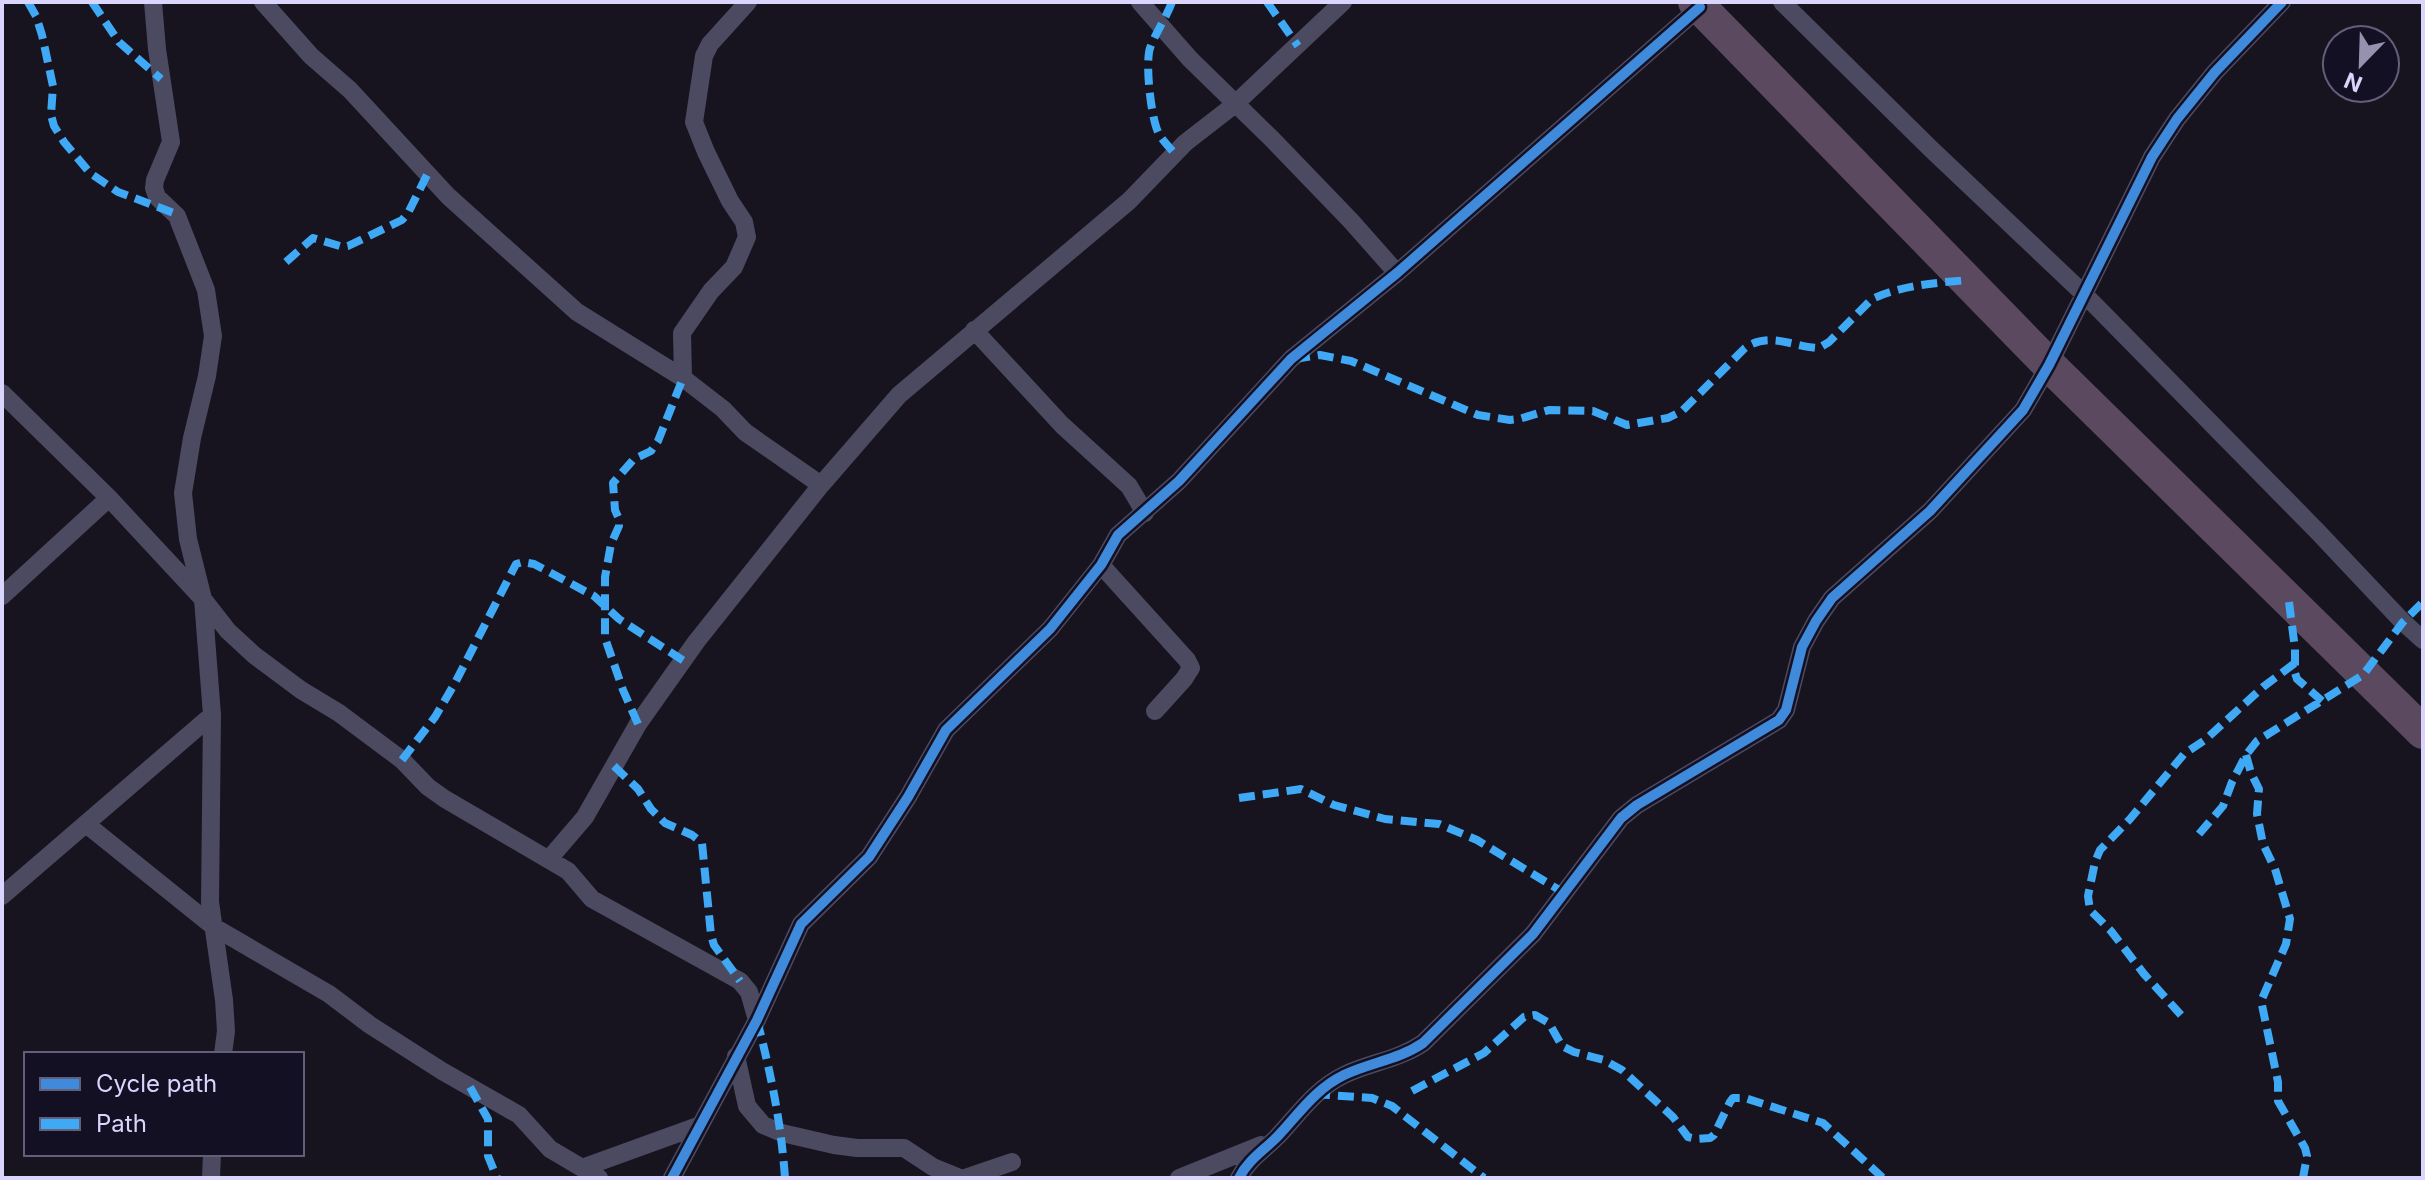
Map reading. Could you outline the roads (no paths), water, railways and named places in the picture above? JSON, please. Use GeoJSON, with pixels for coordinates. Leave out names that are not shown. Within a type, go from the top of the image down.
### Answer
{"type":"FeatureCollection","features":[{"type":"Feature","properties":{"kind":"highway"},"geometry":{"type":"LineString","coordinates":[[1698,4],[2049,365],[2423,732]]}},
{"type":"Feature","properties":{"kind":"street"},"geometry":{"type":"LineString","coordinates":[[153,2],[171,142],[154,188],[157,197],[177,216],[206,290],[213,336],[183,493],[188,539],[203,599],[212,715],[210,902],[226,1031],[223,1052]]}},
{"type":"Feature","properties":{"kind":"street"},"geometry":{"type":"LineString","coordinates":[[263,2],[311,56],[350,90],[448,196],[502,248],[577,312],[683,378],[723,409],[745,432],[821,485]]}},
{"type":"Feature","properties":{"kind":"street"},"geometry":{"type":"LineString","coordinates":[[683,378],[682,333],[711,291],[734,267],[747,237],[744,222],[730,201],[694,122],[704,56],[710,44],[748,2]]}},
{"type":"Feature","properties":{"kind":"street"},"geometry":{"type":"LineString","coordinates":[[1140,2],[1190,59],[1292,159],[1397,273]]}},
{"type":"Feature","properties":{"kind":"street"},"geometry":{"type":"LineString","coordinates":[[549,859],[585,817],[638,724],[696,642],[821,485],[899,395],[1038,276],[1091,235],[1185,143],[1234,105],[1343,2]]}},
{"type":"Feature","properties":{"kind":"street"},"geometry":{"type":"LineString","coordinates":[[1782,2],[2085,295],[2423,640]]}},
{"type":"Feature","properties":{"kind":"street"},"geometry":{"type":"LineString","coordinates":[[1239,1178],[1255,1156],[1275,1139],[1314,1094],[1347,1073],[1406,1055],[1423,1043],[1533,934],[1621,818],[1779,720],[1786,710],[1802,647],[1832,598],[1930,511],[2023,410],[2085,295],[2152,157],[2177,119],[2215,72],[2282,2]]}},
{"type":"Feature","properties":{"kind":"street"},"geometry":{"type":"LineString","coordinates":[[672,1178],[757,1020],[801,924],[869,857],[946,730],[1050,629],[1101,565],[1118,535],[1188,471],[1291,359],[1397,273],[1698,4]]}},
{"type":"Feature","properties":{"kind":"street"},"geometry":{"type":"LineString","coordinates":[[974,330],[1062,425],[1129,486],[1145,513]]}},
{"type":"Feature","properties":{"kind":"street"},"geometry":{"type":"LineString","coordinates":[[2,393],[109,498],[203,599],[228,631],[254,655],[402,760],[428,787],[568,871],[592,899],[740,981],[749,992],[757,1020]]}},
{"type":"Feature","properties":{"kind":"street"},"geometry":{"type":"LineString","coordinates":[[2,596],[109,498]]}},
{"type":"Feature","properties":{"kind":"street"},"geometry":{"type":"LineString","coordinates":[[1101,565],[1191,668],[1155,711]]}},
{"type":"Feature","properties":{"kind":"street"},"geometry":{"type":"LineString","coordinates":[[2,896],[212,715]]}},
{"type":"Feature","properties":{"kind":"street"},"geometry":{"type":"LineString","coordinates":[[86,824],[214,927],[329,994],[418,1056],[519,1115],[550,1149],[599,1178]]}},
{"type":"Feature","properties":{"kind":"street"},"geometry":{"type":"LineString","coordinates":[[736,1056],[747,1106],[763,1125],[782,1133],[857,1148],[904,1148],[933,1167],[962,1178],[1012,1162]]}},
{"type":"Feature","properties":{"kind":"street"},"geometry":{"type":"LineString","coordinates":[[582,1168],[698,1126]]}},
{"type":"Feature","properties":{"kind":"street"},"geometry":{"type":"LineString","coordinates":[[1179,1178],[1275,1139]]}},
{"type":"Feature","properties":{"kind":"street"},"geometry":{"type":"LineString","coordinates":[[211,1178],[212,1156]]}}]}
